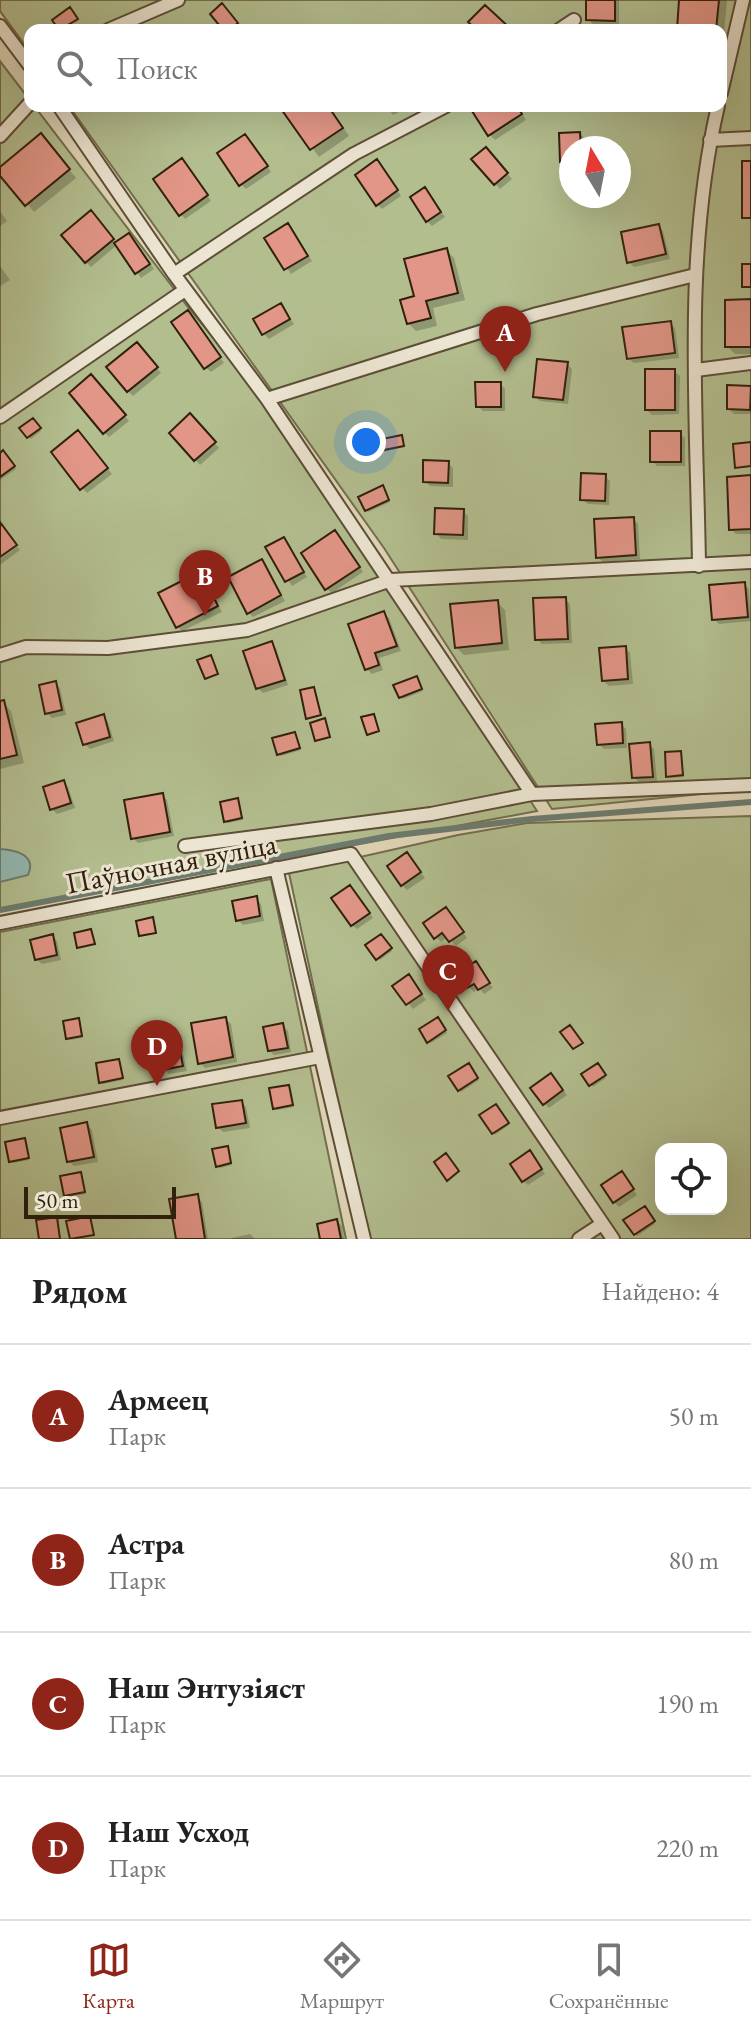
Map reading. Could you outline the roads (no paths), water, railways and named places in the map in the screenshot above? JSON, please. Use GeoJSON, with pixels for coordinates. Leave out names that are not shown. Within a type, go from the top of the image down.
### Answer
{"type":"FeatureCollection","features":[{"type":"Feature","properties":{"kind":"lane"},"geometry":{"type":"LineString","coordinates":[[122,24],[178,0]]}},
{"type":"Feature","properties":{"kind":"lane"},"geometry":{"type":"LineString","coordinates":[[727,68],[743,0]]}},
{"type":"Feature","properties":{"kind":"lane"},"geometry":{"type":"LineString","coordinates":[[568,24],[574,20]]}},
{"type":"Feature","properties":{"kind":"lane"},"geometry":{"type":"LineString","coordinates":[[0,26],[24,58]]}},
{"type":"Feature","properties":{"kind":"lane"},"geometry":{"type":"LineString","coordinates":[[0,136],[24,110]]}},
{"type":"Feature","properties":{"kind":"lane"},"geometry":{"type":"LineString","coordinates":[[63,112],[185,290],[267,399],[532,794]]}},
{"type":"Feature","properties":{"kind":"lane"},"geometry":{"type":"LineString","coordinates":[[174,274],[354,154],[434,112]]}},
{"type":"Feature","properties":{"kind":"lane"},"geometry":{"type":"LineString","coordinates":[[699,566],[695,275],[710,140],[717,112]]}},
{"type":"Feature","properties":{"kind":"lane"},"geometry":{"type":"LineString","coordinates":[[710,140],[751,138]]}},
{"type":"Feature","properties":{"kind":"lane"},"geometry":{"type":"LineString","coordinates":[[267,399],[537,314],[695,275]]}},
{"type":"Feature","properties":{"kind":"lane"},"geometry":{"type":"LineString","coordinates":[[0,417],[185,290]]}},
{"type":"Feature","properties":{"kind":"lane"},"geometry":{"type":"LineString","coordinates":[[696,370],[751,363]]}},
{"type":"Feature","properties":{"kind":"lane"},"geometry":{"type":"LineString","coordinates":[[0,655],[26,647],[108,648],[247,630],[391,580],[751,562]]}},
{"type":"Feature","properties":{"kind":"lane"},"geometry":{"type":"LineString","coordinates":[[185,846],[431,814],[532,794],[751,785]]}},
{"type":"Feature","properties":{"kind":"lane","name":"Паўночная вуліца"},"geometry":{"type":"LineString","coordinates":[[0,923],[351,854],[602,1224]]}},
{"type":"Feature","properties":{"kind":"lane"},"geometry":{"type":"LineString","coordinates":[[276,868],[364,1239]]}},
{"type":"Feature","properties":{"kind":"lane"},"geometry":{"type":"LineString","coordinates":[[0,1118],[320,1057]]}},
{"type":"Feature","properties":{"kind":"lane"},"geometry":{"type":"LineString","coordinates":[[579,1239],[602,1224],[613,1239]]}},
{"type":"Feature","properties":{"kind":"water"},"geometry":{"type":"Polygon","coordinates":[[[0,849],[18,852],[27,858],[30,863],[28,875],[0,882],[0,849]]]}},
{"type":"Feature","properties":{"kind":"waterway"},"geometry":{"type":"LineString","coordinates":[[0,910],[389,836],[532,819],[751,802]]}},
{"type":"Feature","properties":{"kind":"place","name":"Армеец"},"geometry":{"type":"Point","coordinates":[505,372]}},
{"type":"Feature","properties":{"kind":"place","name":"Астра"},"geometry":{"type":"Point","coordinates":[205,616]}},
{"type":"Feature","properties":{"kind":"place","name":"Наш Энтузіяст"},"geometry":{"type":"Point","coordinates":[448,1011]}},
{"type":"Feature","properties":{"kind":"place","name":"Наш Усход"},"geometry":{"type":"Point","coordinates":[157,1086]}}]}
